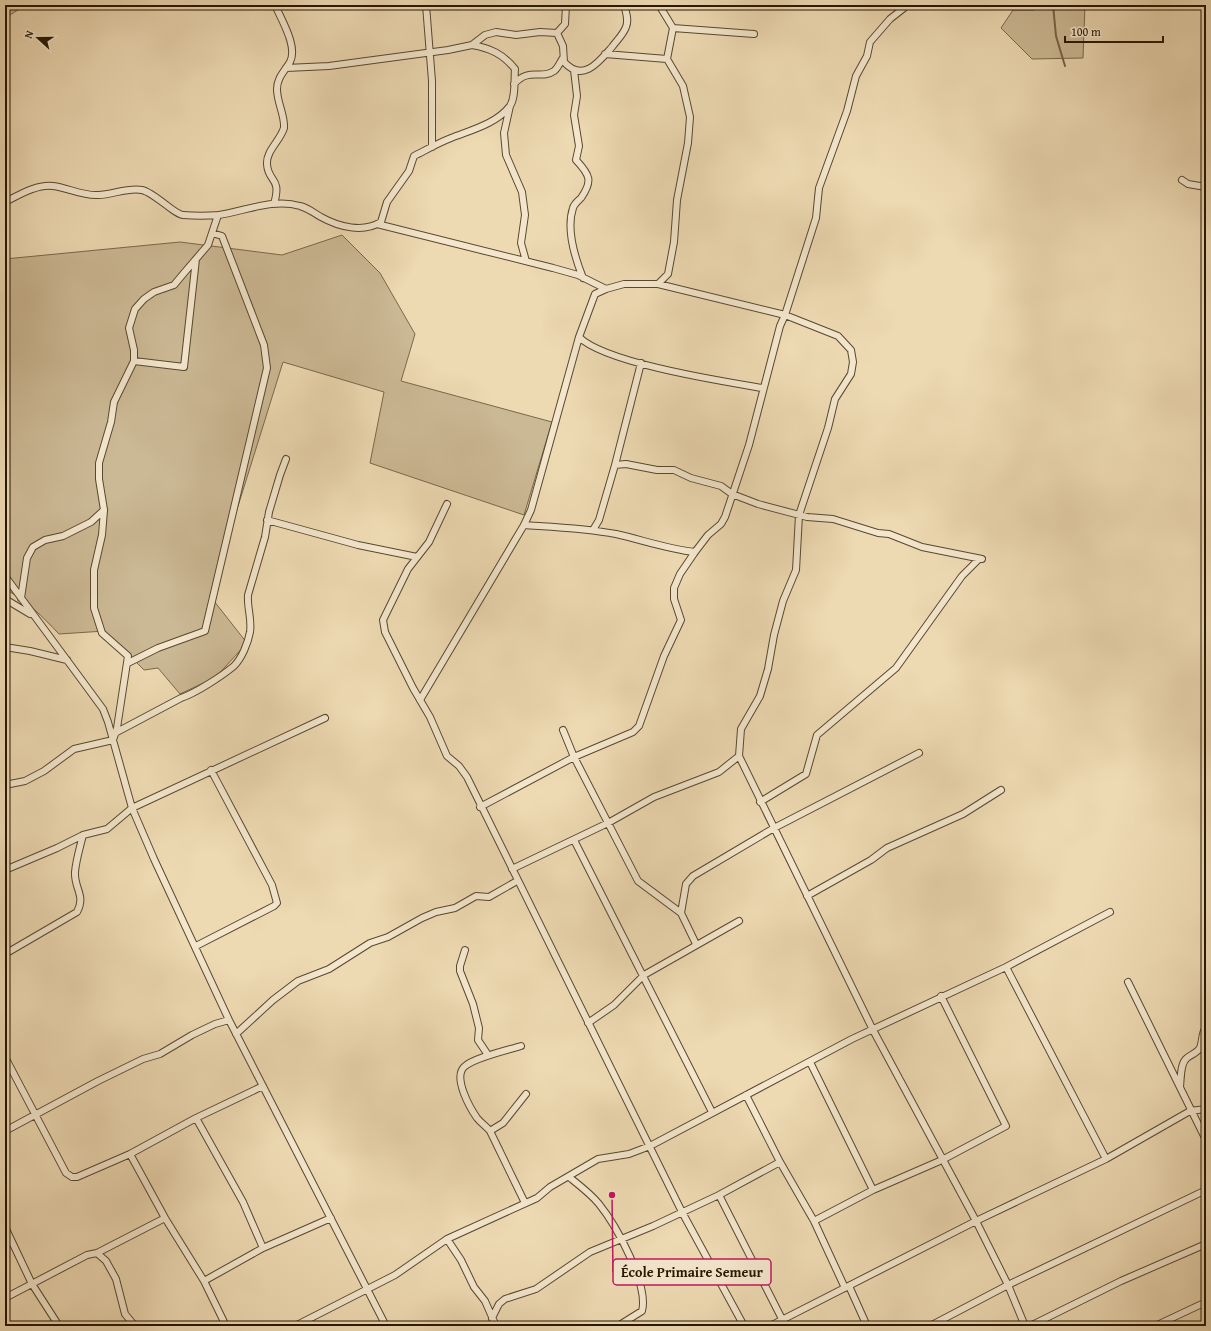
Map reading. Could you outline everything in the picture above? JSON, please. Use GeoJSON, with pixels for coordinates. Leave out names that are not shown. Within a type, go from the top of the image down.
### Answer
{"type":"FeatureCollection","features":[{"type":"Feature","properties":{"kind":"street"},"geometry":{"type":"LineString","coordinates":[[274,204],[278,191],[277,184],[269,173],[267,163],[268,157],[284,128],[277,89],[279,78],[294,52],[292,43],[275,5]]}},
{"type":"Feature","properties":{"kind":"street"},"geometry":{"type":"LineString","coordinates":[[426,5],[432,81],[432,147]]}},
{"type":"Feature","properties":{"kind":"street"},"geometry":{"type":"LineString","coordinates":[[557,33],[565,24],[566,5]]}},
{"type":"Feature","properties":{"kind":"street"},"geometry":{"type":"LineString","coordinates":[[557,33],[563,46],[564,62],[574,70],[588,69],[598,63],[621,37],[627,25],[624,5]]}},
{"type":"Feature","properties":{"kind":"street"},"geometry":{"type":"LineString","coordinates":[[658,284],[668,274],[677,200],[688,143],[690,117],[683,86],[667,59],[673,28],[659,5]]}},
{"type":"Feature","properties":{"kind":"street"},"geometry":{"type":"LineString","coordinates":[[480,807],[574,757],[633,732],[639,726],[664,656],[681,620],[674,599],[674,588],[680,574],[695,552],[708,535],[721,524],[732,494],[748,445],[762,388],[768,372],[780,326],[785,315],[816,218],[819,188],[847,111],[856,76],[867,56],[870,42],[890,19],[904,8],[905,5]]}},
{"type":"Feature","properties":{"kind":"street"},"geometry":{"type":"LineString","coordinates":[[673,28],[754,34]]}},
{"type":"Feature","properties":{"kind":"street"},"geometry":{"type":"LineString","coordinates":[[472,45],[485,35],[496,32],[516,35],[540,32],[557,33]]}},
{"type":"Feature","properties":{"kind":"street"},"geometry":{"type":"LineString","coordinates":[[286,68],[330,66],[430,53],[472,45],[481,46],[506,57],[514,69],[512,99],[504,133],[506,155],[522,192],[525,215],[521,243],[526,261]]}},
{"type":"Feature","properties":{"kind":"street"},"geometry":{"type":"LineString","coordinates":[[605,54],[667,59]]}},
{"type":"Feature","properties":{"kind":"street"},"geometry":{"type":"LineString","coordinates":[[514,84],[520,77],[534,73],[548,74],[555,70],[563,58]]}},
{"type":"Feature","properties":{"kind":"street"},"geometry":{"type":"LineString","coordinates":[[574,70],[577,96],[574,115],[579,146],[576,160],[587,171],[589,181],[587,188],[573,207],[572,223],[572,239],[575,258],[583,278]]}},
{"type":"Feature","properties":{"kind":"street"},"geometry":{"type":"LineString","coordinates":[[5,202],[40,187],[53,186],[78,194],[94,195],[111,195],[129,190],[143,190],[159,198],[180,215],[218,215],[274,204],[300,206],[347,227],[373,227],[381,222],[387,202],[409,171],[414,156],[432,147],[478,129],[490,122],[510,106]]}},
{"type":"Feature","properties":{"kind":"street"},"geometry":{"type":"LineString","coordinates":[[1182,180],[1188,184],[1206,187]]}},
{"type":"Feature","properties":{"kind":"street"},"geometry":{"type":"LineString","coordinates":[[113,740],[121,690],[128,663],[128,656],[102,633],[94,608],[94,570],[102,535],[104,510],[99,479],[99,463],[111,422],[114,402],[134,361],[134,350],[129,328],[135,309],[144,299],[154,292],[174,285],[208,245],[218,215]]}},
{"type":"Feature","properties":{"kind":"street"},"geometry":{"type":"LineString","coordinates":[[377,224],[526,261],[583,278],[606,289]]}},
{"type":"Feature","properties":{"kind":"street"},"geometry":{"type":"LineString","coordinates":[[128,663],[158,648],[205,631],[267,368],[264,345],[222,236],[212,233]]}},
{"type":"Feature","properties":{"kind":"street"},"geometry":{"type":"LineString","coordinates":[[134,361],[184,367],[196,259]]}},
{"type":"Feature","properties":{"kind":"street"},"geometry":{"type":"LineString","coordinates":[[420,700],[524,526],[540,481],[579,337],[595,294],[624,284],[658,284],[785,315],[838,336],[851,350],[854,362],[851,374],[836,399],[828,428],[808,484],[799,515],[796,570],[783,601],[774,635],[768,669],[760,696],[741,729],[739,756],[760,802],[873,1030],[976,1221],[1008,1285],[1025,1326]]}},
{"type":"Feature","properties":{"kind":"street"},"geometry":{"type":"LineString","coordinates":[[579,337],[586,344],[641,363],[762,388]]}},
{"type":"Feature","properties":{"kind":"street"},"geometry":{"type":"LineString","coordinates":[[593,530],[599,520],[616,465],[641,363]]}},
{"type":"Feature","properties":{"kind":"street"},"geometry":{"type":"LineString","coordinates":[[115,733],[181,698],[192,694],[235,665],[243,653],[250,634],[250,619],[247,604],[248,595],[264,537],[267,520],[286,460]]}},
{"type":"Feature","properties":{"kind":"street"},"geometry":{"type":"LineString","coordinates":[[616,465],[626,464],[657,470],[674,470],[691,478],[721,486],[732,494],[799,515],[833,518],[878,533],[889,534],[922,547],[980,559],[962,576],[896,668],[817,735],[806,774],[760,802]]}},
{"type":"Feature","properties":{"kind":"street"},"geometry":{"type":"LineString","coordinates":[[447,504],[429,542],[417,557],[394,595],[383,620],[386,632],[430,717],[447,756],[459,766],[467,778],[480,807],[682,1212],[744,1326]]}},
{"type":"Feature","properties":{"kind":"street"},"geometry":{"type":"LineString","coordinates":[[21,598],[26,558],[33,547],[45,540],[63,536],[92,522],[104,510]]}},
{"type":"Feature","properties":{"kind":"street"},"geometry":{"type":"LineString","coordinates":[[267,520],[358,545],[417,557]]}},
{"type":"Feature","properties":{"kind":"street"},"geometry":{"type":"LineString","coordinates":[[524,526],[593,530],[618,534],[672,550],[695,552]]}},
{"type":"Feature","properties":{"kind":"street"},"geometry":{"type":"LineString","coordinates":[[5,576],[103,709],[132,808],[154,859],[196,946],[229,1020],[386,1326]]}},
{"type":"Feature","properties":{"kind":"street"},"geometry":{"type":"LineString","coordinates":[[5,599],[32,614]]}},
{"type":"Feature","properties":{"kind":"street"},"geometry":{"type":"LineString","coordinates":[[5,647],[30,651],[67,660]]}},
{"type":"Feature","properties":{"kind":"street"},"geometry":{"type":"LineString","coordinates":[[5,870],[57,848],[83,835],[107,829],[132,808],[325,718]]}},
{"type":"Feature","properties":{"kind":"street"},"geometry":{"type":"LineString","coordinates":[[563,730],[574,757],[638,881],[680,912],[696,944]]}},
{"type":"Feature","properties":{"kind":"street"},"geometry":{"type":"LineString","coordinates":[[5,785],[26,781],[44,771],[74,749],[113,740]]}},
{"type":"Feature","properties":{"kind":"street"},"geometry":{"type":"LineString","coordinates":[[680,912],[686,884],[693,876],[774,828],[919,753]]}},
{"type":"Feature","properties":{"kind":"street"},"geometry":{"type":"LineString","coordinates":[[512,869],[608,824],[654,797],[719,772],[739,756]]}},
{"type":"Feature","properties":{"kind":"street"},"geometry":{"type":"LineString","coordinates":[[196,946],[274,906],[277,903],[274,891],[268,878],[211,770]]}},
{"type":"Feature","properties":{"kind":"street"},"geometry":{"type":"LineString","coordinates":[[807,896],[871,860],[887,848],[962,814],[1001,790]]}},
{"type":"Feature","properties":{"kind":"street"},"geometry":{"type":"LineString","coordinates":[[5,954],[77,912],[81,904],[81,895],[75,874],[83,835]]}},
{"type":"Feature","properties":{"kind":"street"},"geometry":{"type":"LineString","coordinates":[[574,840],[644,975],[712,1112]]}},
{"type":"Feature","properties":{"kind":"street"},"geometry":{"type":"LineString","coordinates":[[236,1034],[273,1000],[298,981],[329,969],[370,943],[388,937],[422,918],[436,912],[455,908],[476,896],[489,897],[517,881]]}},
{"type":"Feature","properties":{"kind":"street"},"geometry":{"type":"LineString","coordinates":[[298,1326],[367,1288],[395,1275],[447,1239],[537,1198],[550,1187],[569,1177],[584,1166],[598,1159],[629,1154],[650,1146],[852,1039],[941,996],[1006,967],[1110,912]]}},
{"type":"Feature","properties":{"kind":"street"},"geometry":{"type":"LineString","coordinates":[[588,1023],[614,1005],[644,975],[696,944],[739,921]]}},
{"type":"Feature","properties":{"kind":"street"},"geometry":{"type":"LineString","coordinates":[[465,950],[460,971],[472,1004],[478,1028],[478,1040],[488,1055]]}},
{"type":"Feature","properties":{"kind":"street"},"geometry":{"type":"LineString","coordinates":[[1006,967],[1106,1159]]}},
{"type":"Feature","properties":{"kind":"street"},"geometry":{"type":"LineString","coordinates":[[1128,982],[1190,1111],[1206,1140]]}},
{"type":"Feature","properties":{"kind":"street"},"geometry":{"type":"LineString","coordinates":[[814,1221],[873,1190],[942,1160],[1006,1126],[941,996]]}},
{"type":"Feature","properties":{"kind":"street"},"geometry":{"type":"LineString","coordinates":[[5,1131],[98,1081],[143,1059],[160,1054],[192,1035],[229,1020]]}},
{"type":"Feature","properties":{"kind":"street"},"geometry":{"type":"LineString","coordinates":[[1180,1088],[1183,1063],[1185,1059],[1198,1051],[1202,1041],[1202,1034],[1206,1027]]}},
{"type":"Feature","properties":{"kind":"street"},"geometry":{"type":"LineString","coordinates":[[521,1046],[488,1055],[464,1067],[461,1077],[461,1084],[469,1104],[478,1118],[490,1131],[525,1203]]}},
{"type":"Feature","properties":{"kind":"street"},"geometry":{"type":"LineString","coordinates":[[5,1057],[66,1173],[72,1177],[77,1177],[130,1154],[196,1118],[263,1086]]}},
{"type":"Feature","properties":{"kind":"street"},"geometry":{"type":"LineString","coordinates":[[810,1062],[873,1190]]}},
{"type":"Feature","properties":{"kind":"street"},"geometry":{"type":"LineString","coordinates":[[490,1131],[503,1123],[526,1094]]}},
{"type":"Feature","properties":{"kind":"street"},"geometry":{"type":"LineString","coordinates":[[746,1095],[780,1162],[814,1221],[867,1326]]}},
{"type":"Feature","properties":{"kind":"street"},"geometry":{"type":"LineString","coordinates":[[770,1326],[976,1221],[1106,1159],[1190,1111],[1206,1109]]}},
{"type":"Feature","properties":{"kind":"street"},"geometry":{"type":"LineString","coordinates":[[196,1118],[243,1202],[263,1248]]}},
{"type":"Feature","properties":{"kind":"street"},"geometry":{"type":"LineString","coordinates":[[130,1154],[165,1218],[204,1281],[226,1326]]}},
{"type":"Feature","properties":{"kind":"street"},"geometry":{"type":"LineString","coordinates":[[492,1318],[499,1304],[505,1299],[536,1289],[590,1252],[718,1195],[780,1162]]}},
{"type":"Feature","properties":{"kind":"street"},"geometry":{"type":"LineString","coordinates":[[569,1177],[599,1204],[620,1238],[637,1274],[644,1304],[642,1311],[618,1326]]}},
{"type":"Feature","properties":{"kind":"street"},"geometry":{"type":"LineString","coordinates":[[930,1326],[1008,1285],[1206,1190]]}},
{"type":"Feature","properties":{"kind":"street"},"geometry":{"type":"LineString","coordinates":[[718,1195],[782,1319]]}},
{"type":"Feature","properties":{"kind":"street"},"geometry":{"type":"LineString","coordinates":[[5,1298],[86,1255],[97,1253],[165,1218]]}},
{"type":"Feature","properties":{"kind":"street"},"geometry":{"type":"LineString","coordinates":[[204,1281],[263,1248],[331,1218]]}},
{"type":"Feature","properties":{"kind":"street"},"geometry":{"type":"LineString","coordinates":[[5,1227],[32,1284],[59,1326]]}},
{"type":"Feature","properties":{"kind":"street"},"geometry":{"type":"LineString","coordinates":[[447,1239],[461,1260],[477,1292],[485,1301],[496,1326]]}},
{"type":"Feature","properties":{"kind":"street"},"geometry":{"type":"LineString","coordinates":[[1030,1326],[1121,1281],[1206,1244]]}},
{"type":"Feature","properties":{"kind":"street"},"geometry":{"type":"LineString","coordinates":[[97,1253],[106,1261],[116,1279],[125,1314],[135,1326]]}},
{"type":"Feature","properties":{"kind":"street"},"geometry":{"type":"LineString","coordinates":[[1155,1326],[1206,1302]]}},
{"type":"Feature","properties":{"kind":"shaded area"},"geometry":{"type":"Polygon","coordinates":[[[5,5],[26,5],[5,18],[5,5]]]}},
{"type":"Feature","properties":{"kind":"shaded area"},"geometry":{"type":"Polygon","coordinates":[[[1034,5],[1085,5],[1083,58],[1032,59],[1001,28],[1013,10],[1034,10],[1034,5]]]}},
{"type":"Feature","properties":{"kind":"shaded area"},"geometry":{"type":"Polygon","coordinates":[[[342,235],[380,273],[415,334],[401,381],[552,422],[524,515],[370,463],[384,392],[283,362],[210,596],[247,643],[216,677],[180,694],[158,668],[144,670],[105,631],[59,634],[34,609],[5,589],[5,259],[180,242],[282,255],[342,235]]]}},
{"type":"Feature","properties":{"kind":"waterway"},"geometry":{"type":"LineString","coordinates":[[1053,5],[1056,36],[1065,66]]}},
{"type":"Feature","properties":{"kind":"place","name":"École Primaire Semeur"},"geometry":{"type":"Point","coordinates":[612,1195]}}]}
